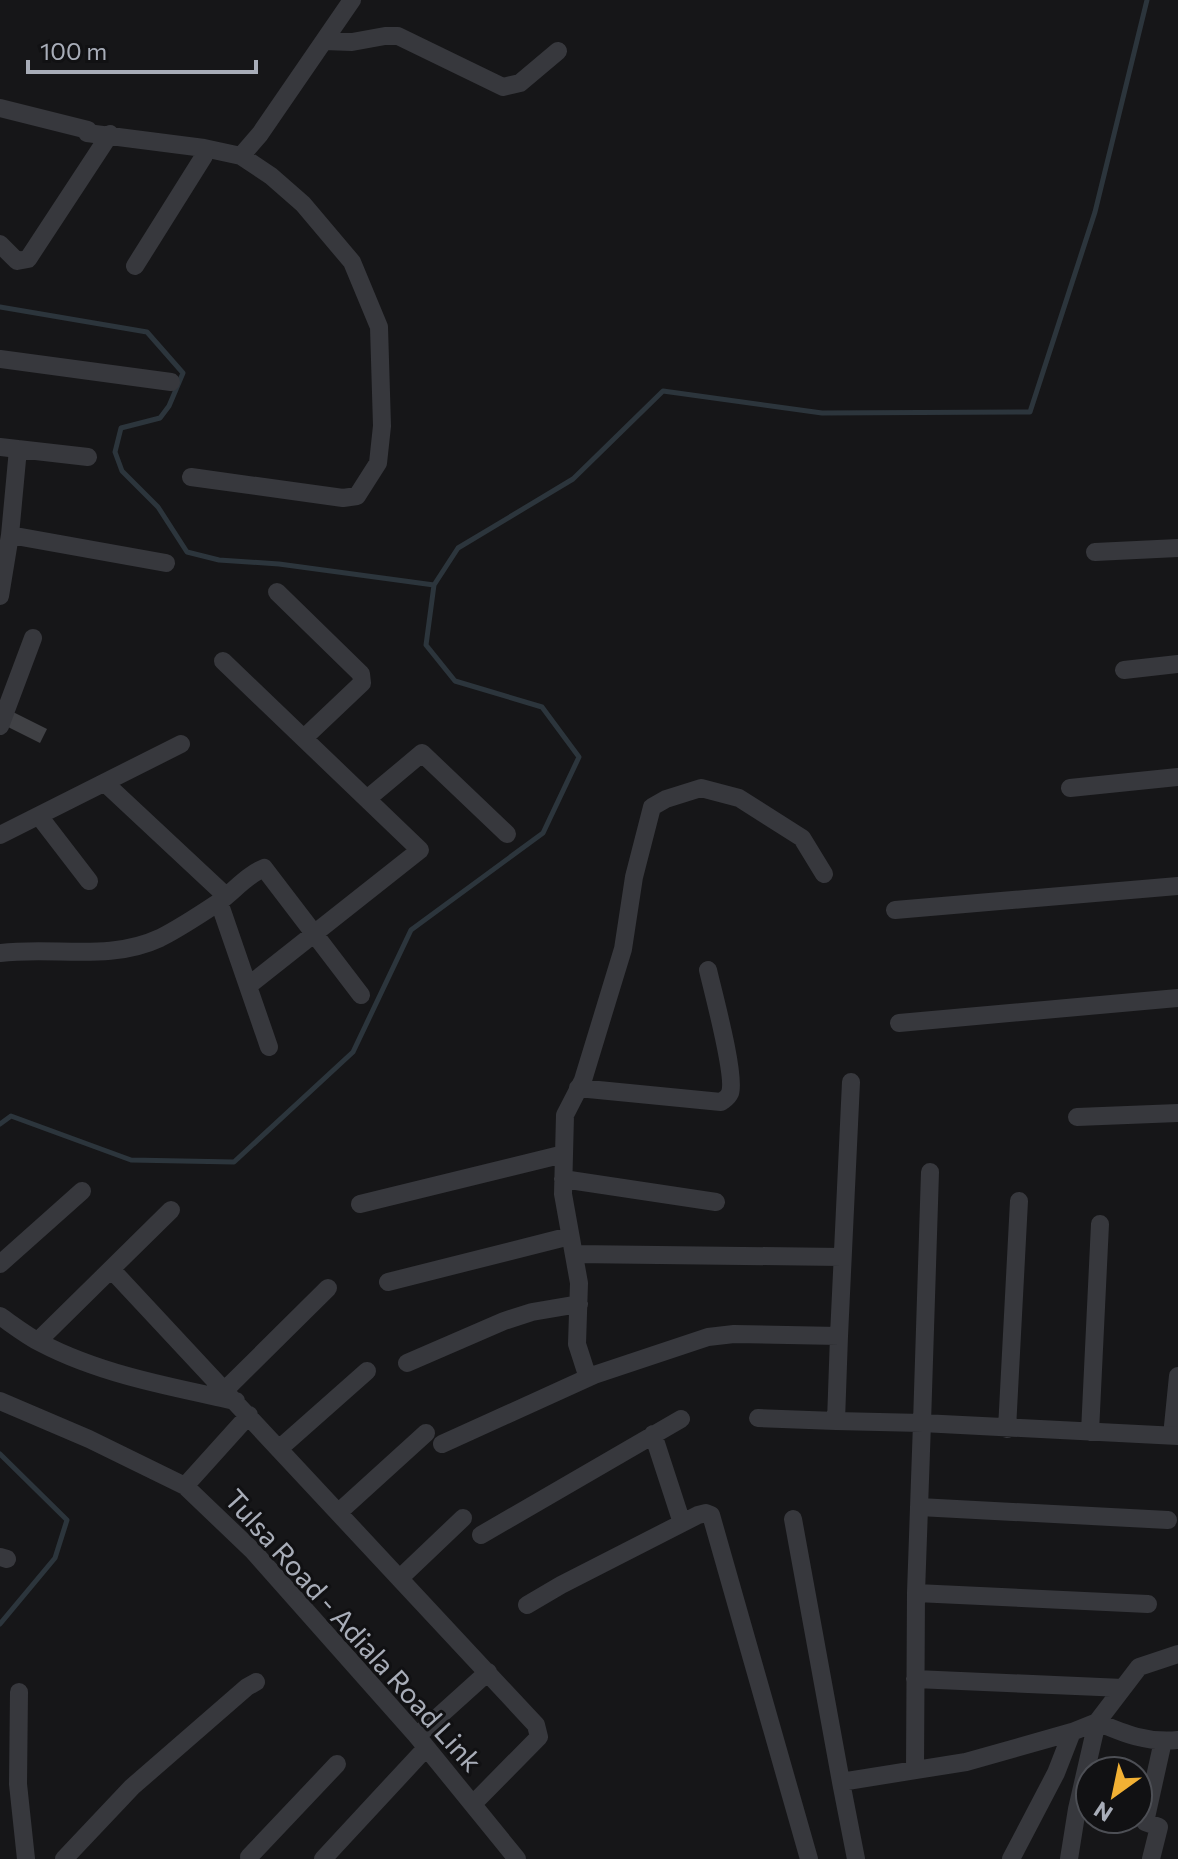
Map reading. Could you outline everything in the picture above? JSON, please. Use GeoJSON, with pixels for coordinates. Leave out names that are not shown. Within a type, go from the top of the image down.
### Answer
{"type":"FeatureCollection","features":[{"type":"Feature","properties":{"kind":"street"},"geometry":{"type":"LineString","coordinates":[[241,156],[260,134],[352,0]]}},
{"type":"Feature","properties":{"kind":"street"},"geometry":{"type":"LineString","coordinates":[[324,41],[352,42],[398,36],[503,87],[520,83],[558,51]]}},
{"type":"Feature","properties":{"kind":"street"},"geometry":{"type":"LineString","coordinates":[[0,108],[88,130],[87,133],[204,148],[241,156],[271,176],[303,204],[352,262],[379,327],[382,426],[378,463],[357,496],[343,498],[191,477]]}},
{"type":"Feature","properties":{"kind":"street"},"geometry":{"type":"LineString","coordinates":[[0,244],[17,261],[28,259],[110,134]]}},
{"type":"Feature","properties":{"kind":"street"},"geometry":{"type":"LineString","coordinates":[[135,266],[204,156],[204,148]]}},
{"type":"Feature","properties":{"kind":"street"},"geometry":{"type":"LineString","coordinates":[[0,359],[171,382]]}},
{"type":"Feature","properties":{"kind":"street"},"geometry":{"type":"LineString","coordinates":[[0,596],[10,535],[9,448],[88,457]]}},
{"type":"Feature","properties":{"kind":"street"},"geometry":{"type":"LineString","coordinates":[[10,535],[166,563]]}},
{"type":"Feature","properties":{"kind":"street"},"geometry":{"type":"LineString","coordinates":[[1095,552],[1178,548]]}},
{"type":"Feature","properties":{"kind":"street"},"geometry":{"type":"LineString","coordinates":[[277,592],[361,674],[362,683],[304,738]]}},
{"type":"Feature","properties":{"kind":"street"},"geometry":{"type":"LineString","coordinates":[[0,726],[33,638]]}},
{"type":"Feature","properties":{"kind":"street"},"geometry":{"type":"LineString","coordinates":[[223,661],[420,850],[248,986]]}},
{"type":"Feature","properties":{"kind":"street"},"geometry":{"type":"LineString","coordinates":[[1124,670],[1178,664]]}},
{"type":"Feature","properties":{"kind":"street"},"geometry":{"type":"LineString","coordinates":[[0,835],[181,744]]}},
{"type":"Feature","properties":{"kind":"street"},"geometry":{"type":"LineString","coordinates":[[367,799],[422,753],[507,834]]}},
{"type":"Feature","properties":{"kind":"street"},"geometry":{"type":"LineString","coordinates":[[1070,788],[1178,777]]}},
{"type":"Feature","properties":{"kind":"street"},"geometry":{"type":"LineString","coordinates":[[105,783],[222,899],[269,1047]]}},
{"type":"Feature","properties":{"kind":"street"},"geometry":{"type":"LineString","coordinates":[[588,1378],[577,1344],[579,1283],[563,1179],[565,1115],[583,1080],[623,949],[634,877],[652,807],[701,788],[739,798],[802,838],[824,874]]}},
{"type":"Feature","properties":{"kind":"street"},"geometry":{"type":"LineString","coordinates":[[39,816],[89,881]]}},
{"type":"Feature","properties":{"kind":"street"},"geometry":{"type":"LineString","coordinates":[[0,953],[95,953],[128,949],[162,937],[264,868],[361,995]]}},
{"type":"Feature","properties":{"kind":"street"},"geometry":{"type":"LineString","coordinates":[[895,910],[1178,886]]}},
{"type":"Feature","properties":{"kind":"street"},"geometry":{"type":"LineString","coordinates":[[578,1088],[721,1102],[728,1097],[730,1073],[708,970]]}},
{"type":"Feature","properties":{"kind":"street"},"geometry":{"type":"LineString","coordinates":[[899,1023],[1178,998]]}},
{"type":"Feature","properties":{"kind":"street"},"geometry":{"type":"LineString","coordinates":[[836,1421],[851,1082]]}},
{"type":"Feature","properties":{"kind":"street"},"geometry":{"type":"LineString","coordinates":[[1077,1117],[1178,1113]]}},
{"type":"Feature","properties":{"kind":"street"},"geometry":{"type":"LineString","coordinates":[[360,1204],[564,1154]]}},
{"type":"Feature","properties":{"kind":"street"},"geometry":{"type":"LineString","coordinates":[[915,1768],[916,1593],[930,1172]]}},
{"type":"Feature","properties":{"kind":"street"},"geometry":{"type":"LineString","coordinates":[[563,1179],[716,1202]]}},
{"type":"Feature","properties":{"kind":"street"},"geometry":{"type":"LineString","coordinates":[[0,1264],[82,1191]]}},
{"type":"Feature","properties":{"kind":"street"},"geometry":{"type":"LineString","coordinates":[[1007,1429],[1019,1201]]}},
{"type":"Feature","properties":{"kind":"street"},"geometry":{"type":"LineString","coordinates":[[38,1341],[171,1210]]}},
{"type":"Feature","properties":{"kind":"street"},"geometry":{"type":"LineString","coordinates":[[1090,1432],[1100,1224]]}},
{"type":"Feature","properties":{"kind":"street"},"geometry":{"type":"LineString","coordinates":[[388,1282],[572,1245],[842,1257]]}},
{"type":"Feature","properties":{"kind":"street"},"geometry":{"type":"LineString","coordinates":[[111,1269],[536,1725],[539,1737],[473,1804]]}},
{"type":"Feature","properties":{"kind":"street"},"geometry":{"type":"LineString","coordinates":[[230,1395],[328,1288]]}},
{"type":"Feature","properties":{"kind":"street"},"geometry":{"type":"LineString","coordinates":[[407,1363],[504,1321],[532,1312],[579,1304]]}},
{"type":"Feature","properties":{"kind":"street"},"geometry":{"type":"LineString","coordinates":[[0,1316],[38,1341],[96,1365],[170,1387],[230,1395]]}},
{"type":"Feature","properties":{"kind":"street"},"geometry":{"type":"LineString","coordinates":[[442,1444],[588,1378],[708,1337],[734,1334],[839,1336]]}},
{"type":"Feature","properties":{"kind":"street"},"geometry":{"type":"LineString","coordinates":[[280,1448],[367,1371]]}},
{"type":"Feature","properties":{"kind":"street"},"geometry":{"type":"LineString","coordinates":[[758,1418],[1175,1436],[1178,1376]]}},
{"type":"Feature","properties":{"kind":"street","name":"Tulsa Road - Adiala Road Link"},"geometry":{"type":"LineString","coordinates":[[0,1401],[89,1439],[185,1486],[253,1551],[421,1742],[517,1859]]}},
{"type":"Feature","properties":{"kind":"street"},"geometry":{"type":"LineString","coordinates":[[185,1486],[249,1415]]}},
{"type":"Feature","properties":{"kind":"street"},"geometry":{"type":"LineString","coordinates":[[481,1535],[681,1419]]}},
{"type":"Feature","properties":{"kind":"street"},"geometry":{"type":"LineString","coordinates":[[339,1512],[426,1433]]}},
{"type":"Feature","properties":{"kind":"street"},"geometry":{"type":"LineString","coordinates":[[653,1434],[682,1523]]}},
{"type":"Feature","properties":{"kind":"street"},"geometry":{"type":"LineString","coordinates":[[919,1507],[1168,1520]]}},
{"type":"Feature","properties":{"kind":"street"},"geometry":{"type":"LineString","coordinates":[[527,1605],[698,1515],[711,1515],[809,1859]]}},
{"type":"Feature","properties":{"kind":"street"},"geometry":{"type":"LineString","coordinates":[[400,1578],[463,1518]]}},
{"type":"Feature","properties":{"kind":"street"},"geometry":{"type":"LineString","coordinates":[[793,1519],[856,1859]]}},
{"type":"Feature","properties":{"kind":"street"},"geometry":{"type":"LineString","coordinates":[[916,1593],[1148,1604]]}},
{"type":"Feature","properties":{"kind":"street"},"geometry":{"type":"LineString","coordinates":[[1069,1859],[1097,1722],[1139,1667],[1178,1654]]}},
{"type":"Feature","properties":{"kind":"street"},"geometry":{"type":"LineString","coordinates":[[323,1859],[421,1742],[488,1672]]}},
{"type":"Feature","properties":{"kind":"street"},"geometry":{"type":"LineString","coordinates":[[915,1679],[1123,1688]]}},
{"type":"Feature","properties":{"kind":"street"},"geometry":{"type":"LineString","coordinates":[[64,1859],[132,1787],[256,1682]]}},
{"type":"Feature","properties":{"kind":"street"},"geometry":{"type":"LineString","coordinates":[[19,1692],[18,1784],[26,1859]]}},
{"type":"Feature","properties":{"kind":"street"},"geometry":{"type":"LineString","coordinates":[[841,1782],[966,1762],[1097,1722],[1135,1738],[1170,1740],[1145,1822],[1159,1827],[1151,1859]]}},
{"type":"Feature","properties":{"kind":"street"},"geometry":{"type":"LineString","coordinates":[[1006,1859],[1056,1773],[1072,1732]]}},
{"type":"Feature","properties":{"kind":"street"},"geometry":{"type":"LineString","coordinates":[[251,1859],[249,1857],[337,1764]]}},
{"type":"Feature","properties":{"kind":"building"},"geometry":{"type":"Polygon","coordinates":[[[11,711],[47,729],[40,743],[4,725],[11,711]]]}},
{"type":"Feature","properties":{"kind":"waterway"},"geometry":{"type":"LineString","coordinates":[[0,1124],[11,1116],[131,1160],[234,1162],[353,1052],[411,930],[543,833],[579,757],[542,707],[455,681],[426,645],[434,585],[458,548],[573,479],[663,391],[822,413],[1030,412],[1095,212],[1147,0]]}},
{"type":"Feature","properties":{"kind":"waterway"},"geometry":{"type":"LineString","coordinates":[[0,307],[147,332],[183,373],[169,406],[160,418],[121,428],[115,452],[122,471],[158,507],[187,552],[219,560],[279,564],[434,585]]}},
{"type":"Feature","properties":{"kind":"waterway"},"geometry":{"type":"LineString","coordinates":[[0,1454],[67,1520],[55,1558],[0,1624]]}}]}
